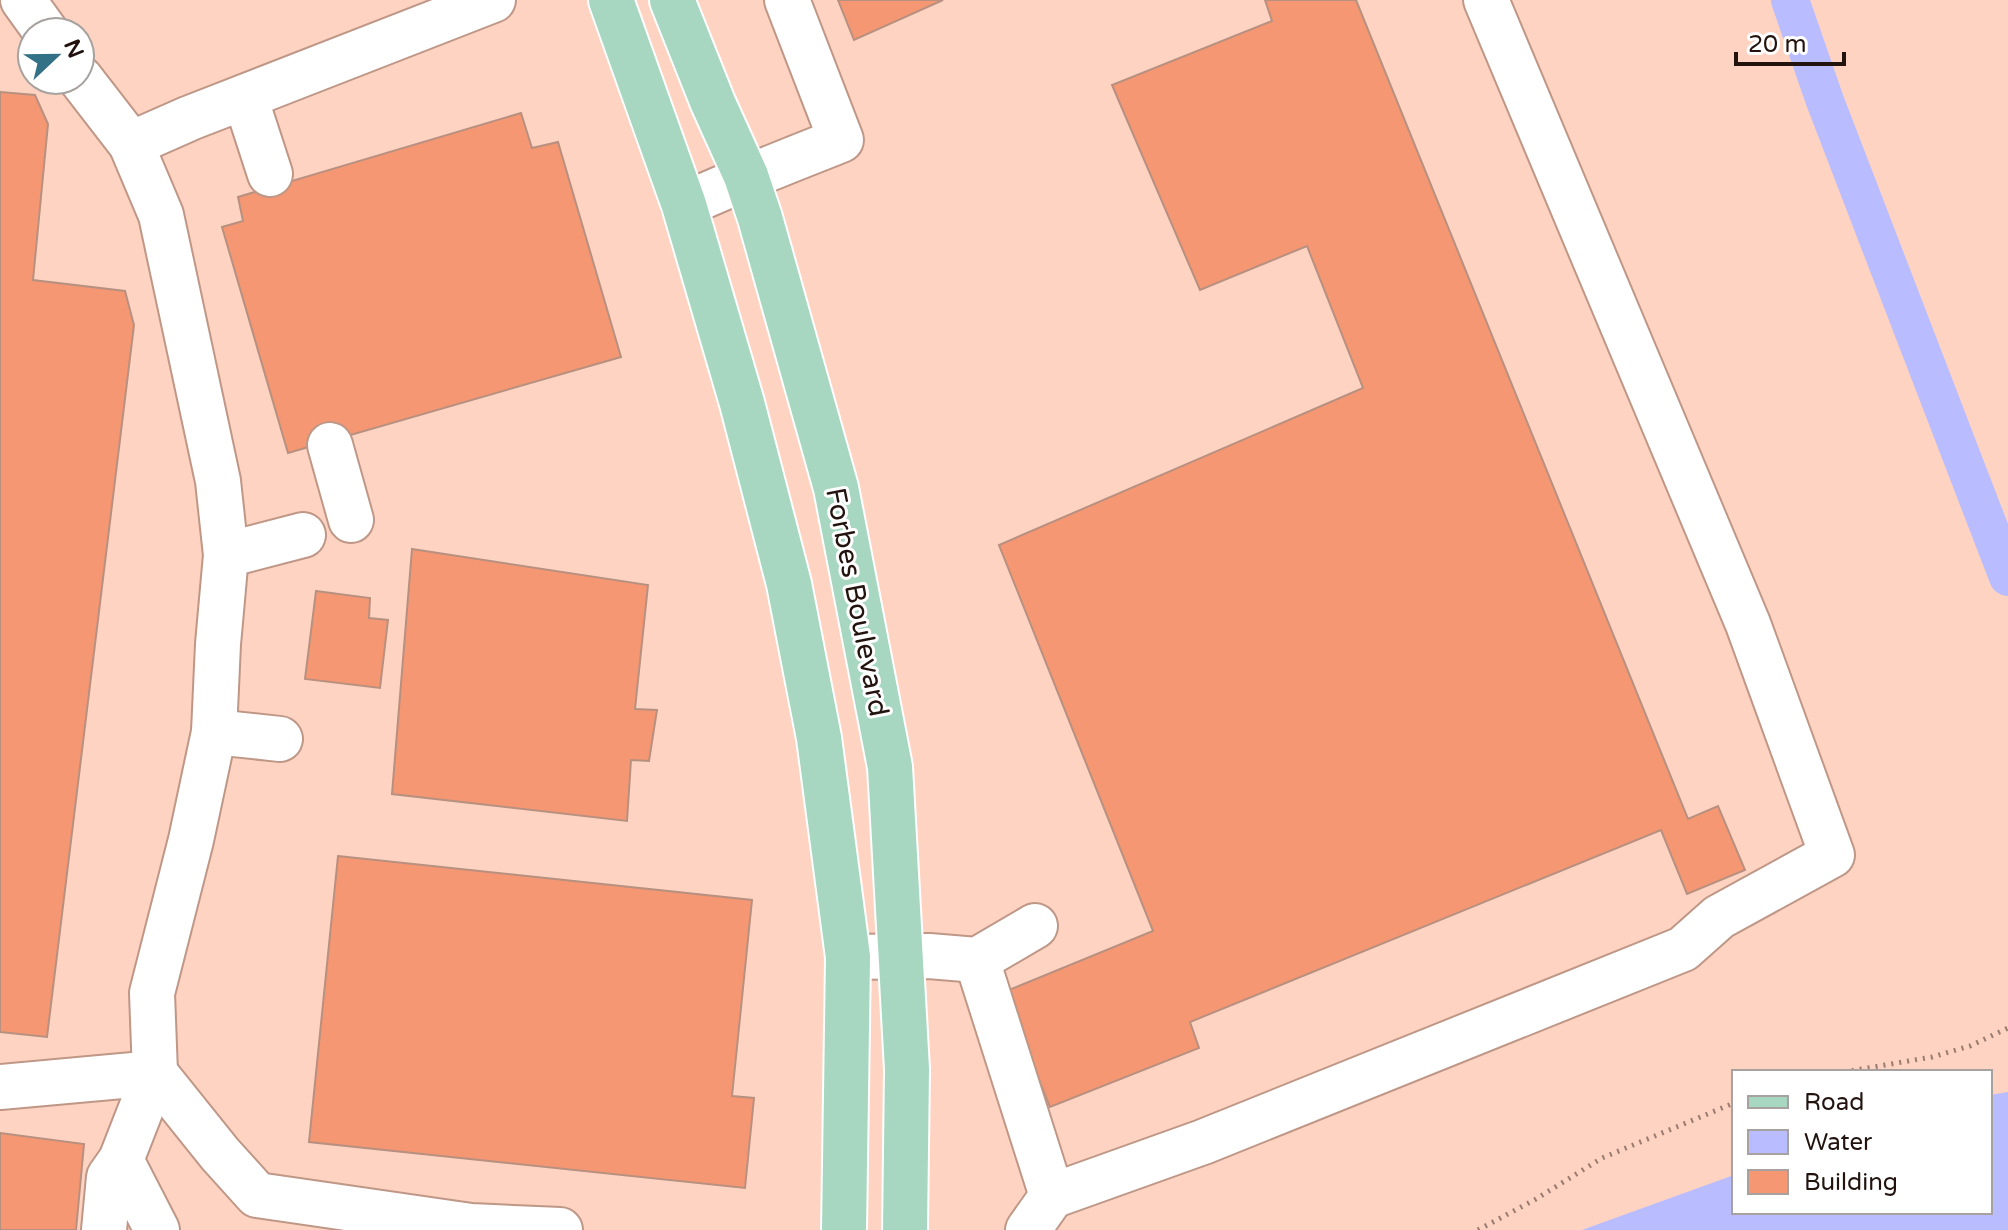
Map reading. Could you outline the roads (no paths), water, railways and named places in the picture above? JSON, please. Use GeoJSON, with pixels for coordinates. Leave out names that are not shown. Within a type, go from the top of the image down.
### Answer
{"type":"FeatureCollection","features":[{"type":"Feature","properties":{"kind":"main road"},"geometry":{"type":"LineString","coordinates":[[611,0],[684,205],[735,406],[789,584],[819,738],[848,957],[844,1230]]}},
{"type":"Feature","properties":{"kind":"main road","name":"Forbes Boulevard"},"geometry":{"type":"LineString","coordinates":[[672,0],[746,176],[836,488],[890,767],[907,1069],[905,1230]]}},
{"type":"Feature","properties":{"kind":"street"},"geometry":{"type":"LineString","coordinates":[[131,144],[493,0]]}},
{"type":"Feature","properties":{"kind":"street"},"geometry":{"type":"LineString","coordinates":[[684,205],[746,176],[766,171],[841,140],[787,0]]}},
{"type":"Feature","properties":{"kind":"street"},"geometry":{"type":"LineString","coordinates":[[977,960],[1040,1213],[1203,1142],[1683,949],[1719,917],[1832,855],[1748,624],[1486,0]]}},
{"type":"Feature","properties":{"kind":"street"},"geometry":{"type":"LineString","coordinates":[[94,96],[131,144],[161,215],[218,481],[226,555],[214,732],[191,840],[152,993],[155,1073],[121,1160],[109,1177],[104,1230]]}},
{"type":"Feature","properties":{"kind":"street"},"geometry":{"type":"LineString","coordinates":[[245,97],[270,174]]}},
{"type":"Feature","properties":{"kind":"street"},"geometry":{"type":"LineString","coordinates":[[330,445],[351,520]]}},
{"type":"Feature","properties":{"kind":"street"},"geometry":{"type":"LineString","coordinates":[[226,555],[303,535]]}},
{"type":"Feature","properties":{"kind":"street"},"geometry":{"type":"LineString","coordinates":[[214,732],[280,739]]}},
{"type":"Feature","properties":{"kind":"street"},"geometry":{"type":"LineString","coordinates":[[848,957],[901,955],[977,960],[1035,926]]}},
{"type":"Feature","properties":{"kind":"street"},"geometry":{"type":"LineString","coordinates":[[0,1087],[155,1073]]}},
{"type":"Feature","properties":{"kind":"street"},"geometry":{"type":"LineString","coordinates":[[155,1073],[224,1159],[254,1212],[560,1230]]}},
{"type":"Feature","properties":{"kind":"street"},"geometry":{"type":"LineString","coordinates":[[121,1160],[157,1230]]}},
{"type":"Feature","properties":{"kind":"water"},"geometry":{"type":"Polygon","coordinates":[[[2008,1092],[2008,1230],[1582,1230],[1732,1176],[1732,1214],[1992,1214],[1992,1095],[2008,1092]]]}},
{"type":"Feature","properties":{"kind":"waterway"},"geometry":{"type":"LineString","coordinates":[[1790,0],[1825,101],[2008,577]]}}]}
